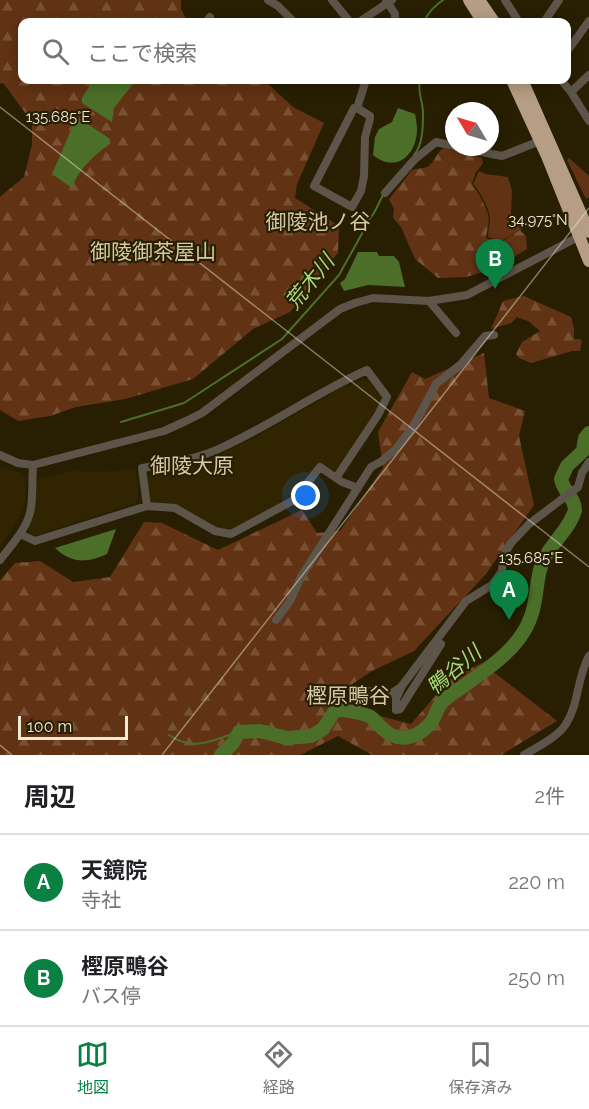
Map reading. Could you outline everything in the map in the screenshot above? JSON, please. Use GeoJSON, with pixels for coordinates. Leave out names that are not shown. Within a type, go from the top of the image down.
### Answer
{"type":"FeatureCollection","features":[{"type":"Feature","properties":{"kind":"highway"},"geometry":{"type":"LineString","coordinates":[[469,0],[480,18]]}},
{"type":"Feature","properties":{"kind":"highway"},"geometry":{"type":"LineString","coordinates":[[479,0],[491,18]]}},
{"type":"Feature","properties":{"kind":"highway"},"geometry":{"type":"LineString","coordinates":[[514,84],[544,139]]}},
{"type":"Feature","properties":{"kind":"highway"},"geometry":{"type":"LineString","coordinates":[[523,84],[544,139],[586,234],[589,261]]}},
{"type":"Feature","properties":{"kind":"street"},"geometry":{"type":"LineString","coordinates":[[268,0],[290,18]]}},
{"type":"Feature","properties":{"kind":"street"},"geometry":{"type":"LineString","coordinates":[[332,0],[347,18]]}},
{"type":"Feature","properties":{"kind":"street"},"geometry":{"type":"LineString","coordinates":[[547,18],[559,0]]}},
{"type":"Feature","properties":{"kind":"street"},"geometry":{"type":"LineString","coordinates":[[365,18],[389,1],[394,18]]}},
{"type":"Feature","properties":{"kind":"street"},"geometry":{"type":"LineString","coordinates":[[508,2],[517,18]]}},
{"type":"Feature","properties":{"kind":"street"},"geometry":{"type":"LineString","coordinates":[[571,47],[589,21]]}},
{"type":"Feature","properties":{"kind":"street"},"geometry":{"type":"LineString","coordinates":[[571,92],[589,75]]}},
{"type":"Feature","properties":{"kind":"street"},"geometry":{"type":"LineString","coordinates":[[357,108],[370,116],[370,119],[365,137],[361,191],[352,207],[314,186],[354,108],[357,108],[365,84]]}},
{"type":"Feature","properties":{"kind":"street"},"geometry":{"type":"LineString","coordinates":[[564,84],[589,122]]}},
{"type":"Feature","properties":{"kind":"street"},"geometry":{"type":"LineString","coordinates":[[499,155],[544,139]]}},
{"type":"Feature","properties":{"kind":"street"},"geometry":{"type":"LineString","coordinates":[[385,193],[414,160],[436,142],[445,144]]}},
{"type":"Feature","properties":{"kind":"street"},"geometry":{"type":"LineString","coordinates":[[0,455],[18,463],[33,465],[164,431],[212,406],[340,309],[373,298],[429,301],[467,295],[586,234]]}},
{"type":"Feature","properties":{"kind":"street"},"geometry":{"type":"LineString","coordinates":[[429,301],[456,333]]}},
{"type":"Feature","properties":{"kind":"street"},"geometry":{"type":"LineString","coordinates":[[276,620],[371,467],[396,449],[414,425],[436,384],[460,366],[485,336],[494,335]]}},
{"type":"Feature","properties":{"kind":"street"},"geometry":{"type":"LineString","coordinates":[[147,506],[142,468],[190,459],[223,447],[335,384],[367,370],[387,397],[378,416],[336,478]]}},
{"type":"Feature","properties":{"kind":"street"},"geometry":{"type":"LineString","coordinates":[[451,621],[444,639],[400,708],[396,710],[396,699],[401,687],[451,621],[466,602],[492,585],[502,571],[504,557],[511,543],[529,524],[578,487],[582,473],[589,462]]}},
{"type":"Feature","properties":{"kind":"street"},"geometry":{"type":"LineString","coordinates":[[0,560],[20,534],[30,509],[33,465]]}},
{"type":"Feature","properties":{"kind":"street"},"geometry":{"type":"LineString","coordinates":[[20,534],[35,541],[147,506],[175,508],[215,531],[231,534],[294,500],[320,467],[336,478],[358,488]]}},
{"type":"Feature","properties":{"kind":"street"},"geometry":{"type":"LineString","coordinates":[[524,755],[566,725],[572,712],[578,683],[589,656]]}},
{"type":"Feature","properties":{"kind":"street"},"geometry":{"type":"LineString","coordinates":[[366,690],[387,696],[401,687]]}},
{"type":"Feature","properties":{"kind":"shaded area"},"geometry":{"type":"Polygon","coordinates":[[[91,84],[133,84],[114,108],[112,122],[82,103],[82,98],[91,84]]]}},
{"type":"Feature","properties":{"kind":"shaded area"},"geometry":{"type":"Polygon","coordinates":[[[398,108],[415,114],[416,138],[409,154],[404,159],[390,163],[373,155],[375,137],[379,129],[392,122],[398,108]]]}},
{"type":"Feature","properties":{"kind":"shaded area"},"geometry":{"type":"Polygon","coordinates":[[[79,118],[110,139],[110,144],[87,163],[72,188],[52,174],[75,121],[79,118]]]}},
{"type":"Feature","properties":{"kind":"shaded area"},"geometry":{"type":"Polygon","coordinates":[[[358,252],[377,252],[379,256],[394,256],[399,262],[405,287],[368,285],[344,291],[340,283],[345,279],[358,252]]]}},
{"type":"Feature","properties":{"kind":"shaded area"},"geometry":{"type":"Polygon","coordinates":[[[364,380],[370,381],[381,395],[382,401],[374,416],[336,470],[331,471],[320,464],[289,500],[230,531],[218,530],[154,504],[149,499],[146,478],[151,472],[208,460],[254,438],[341,388],[364,380]]]}},
{"type":"Feature","properties":{"kind":"shaded area"},"geometry":{"type":"Polygon","coordinates":[[[0,467],[18,472],[25,478],[26,489],[25,502],[18,521],[0,545],[0,467]]]}},
{"type":"Feature","properties":{"kind":"shaded area"},"geometry":{"type":"Polygon","coordinates":[[[135,469],[139,497],[134,504],[36,535],[30,533],[28,525],[36,479],[72,471],[99,472],[135,469]]]}},
{"type":"Feature","properties":{"kind":"shaded area"},"geometry":{"type":"Polygon","coordinates":[[[116,529],[107,554],[100,557],[86,560],[74,559],[55,548],[116,529]]]}},
{"type":"Feature","properties":{"kind":"green space"},"geometry":{"type":"Polygon","coordinates":[[[0,0],[181,0],[181,9],[186,18],[18,18],[18,84],[268,84],[293,107],[324,123],[297,184],[295,198],[339,226],[338,253],[290,312],[253,329],[193,379],[125,399],[76,407],[50,416],[18,421],[0,410],[0,197],[24,177],[32,145],[32,122],[4,84],[0,83],[0,0]]]}},
{"type":"Feature","properties":{"kind":"green space"},"geometry":{"type":"Polygon","coordinates":[[[444,148],[445,156],[482,158],[483,163],[475,174],[472,184],[488,214],[486,238],[500,243],[520,230],[526,236],[527,249],[493,269],[466,277],[438,278],[415,259],[401,227],[393,218],[394,209],[389,199],[412,170],[430,165],[444,148]]]}},
{"type":"Feature","properties":{"kind":"green space"},"geometry":{"type":"Polygon","coordinates":[[[569,158],[589,176],[589,197],[586,199],[567,160],[569,158]]]}},
{"type":"Feature","properties":{"kind":"green space"},"geometry":{"type":"Polygon","coordinates":[[[479,171],[508,177],[512,191],[511,214],[516,218],[520,216],[523,223],[522,229],[500,242],[488,237],[489,214],[473,184],[479,171]]]}},
{"type":"Feature","properties":{"kind":"green space"},"geometry":{"type":"Polygon","coordinates":[[[524,296],[571,317],[574,339],[582,341],[580,351],[572,351],[531,363],[519,358],[516,354],[522,342],[540,331],[528,321],[517,317],[511,323],[491,329],[503,301],[524,296]]]}},
{"type":"Feature","properties":{"kind":"green space"},"geometry":{"type":"Polygon","coordinates":[[[484,353],[489,398],[525,411],[519,436],[534,505],[486,574],[414,651],[372,671],[325,702],[411,724],[450,679],[482,663],[557,721],[501,755],[372,755],[338,736],[300,755],[0,755],[0,580],[15,563],[40,561],[73,582],[110,577],[144,522],[162,523],[218,550],[302,510],[317,533],[340,531],[383,468],[378,432],[412,372],[425,379],[484,353]]]}},
{"type":"Feature","properties":{"kind":"waterway","name":"荒木川"},"geometry":{"type":"LineString","coordinates":[[426,18],[443,0]]}},
{"type":"Feature","properties":{"kind":"waterway","name":"荒木川"},"geometry":{"type":"LineString","coordinates":[[414,155],[421,141],[423,129],[420,84]]}},
{"type":"Feature","properties":{"kind":"waterway","name":"荒木川"},"geometry":{"type":"LineString","coordinates":[[121,422],[184,403],[282,339],[339,275],[383,195]]}},
{"type":"Feature","properties":{"kind":"waterway","name":"鴨谷川"},"geometry":{"type":"LineString","coordinates":[[221,755],[233,743],[239,732],[260,731],[287,738],[311,736],[323,729],[336,709],[369,716],[383,729],[400,738],[406,738],[424,730],[443,701],[504,655],[524,632],[533,612],[543,561],[573,517],[575,510],[561,479],[567,466],[583,451],[585,438],[589,433]]}},
{"type":"Feature","properties":{"kind":"waterway"},"geometry":{"type":"LineString","coordinates":[[169,735],[178,740],[196,744],[239,732]]}},
{"type":"Feature","properties":{"kind":"place","name":"樫原鴫谷"},"geometry":{"type":"Point","coordinates":[495,289]}},
{"type":"Feature","properties":{"kind":"place","name":"天鏡院"},"geometry":{"type":"Point","coordinates":[509,620]}},
{"type":"Feature","properties":{"kind":"district","name":"御陵池ノ谷"},"geometry":{"type":"Point","coordinates":[318,222]}},
{"type":"Feature","properties":{"kind":"district","name":"御陵御茶屋山"},"geometry":{"type":"Point","coordinates":[153,252]}},
{"type":"Feature","properties":{"kind":"district","name":"御陵大原"},"geometry":{"type":"Point","coordinates":[192,466]}},
{"type":"Feature","properties":{"kind":"district","name":"樫原鴫谷"},"geometry":{"type":"Point","coordinates":[348,696]}}]}
